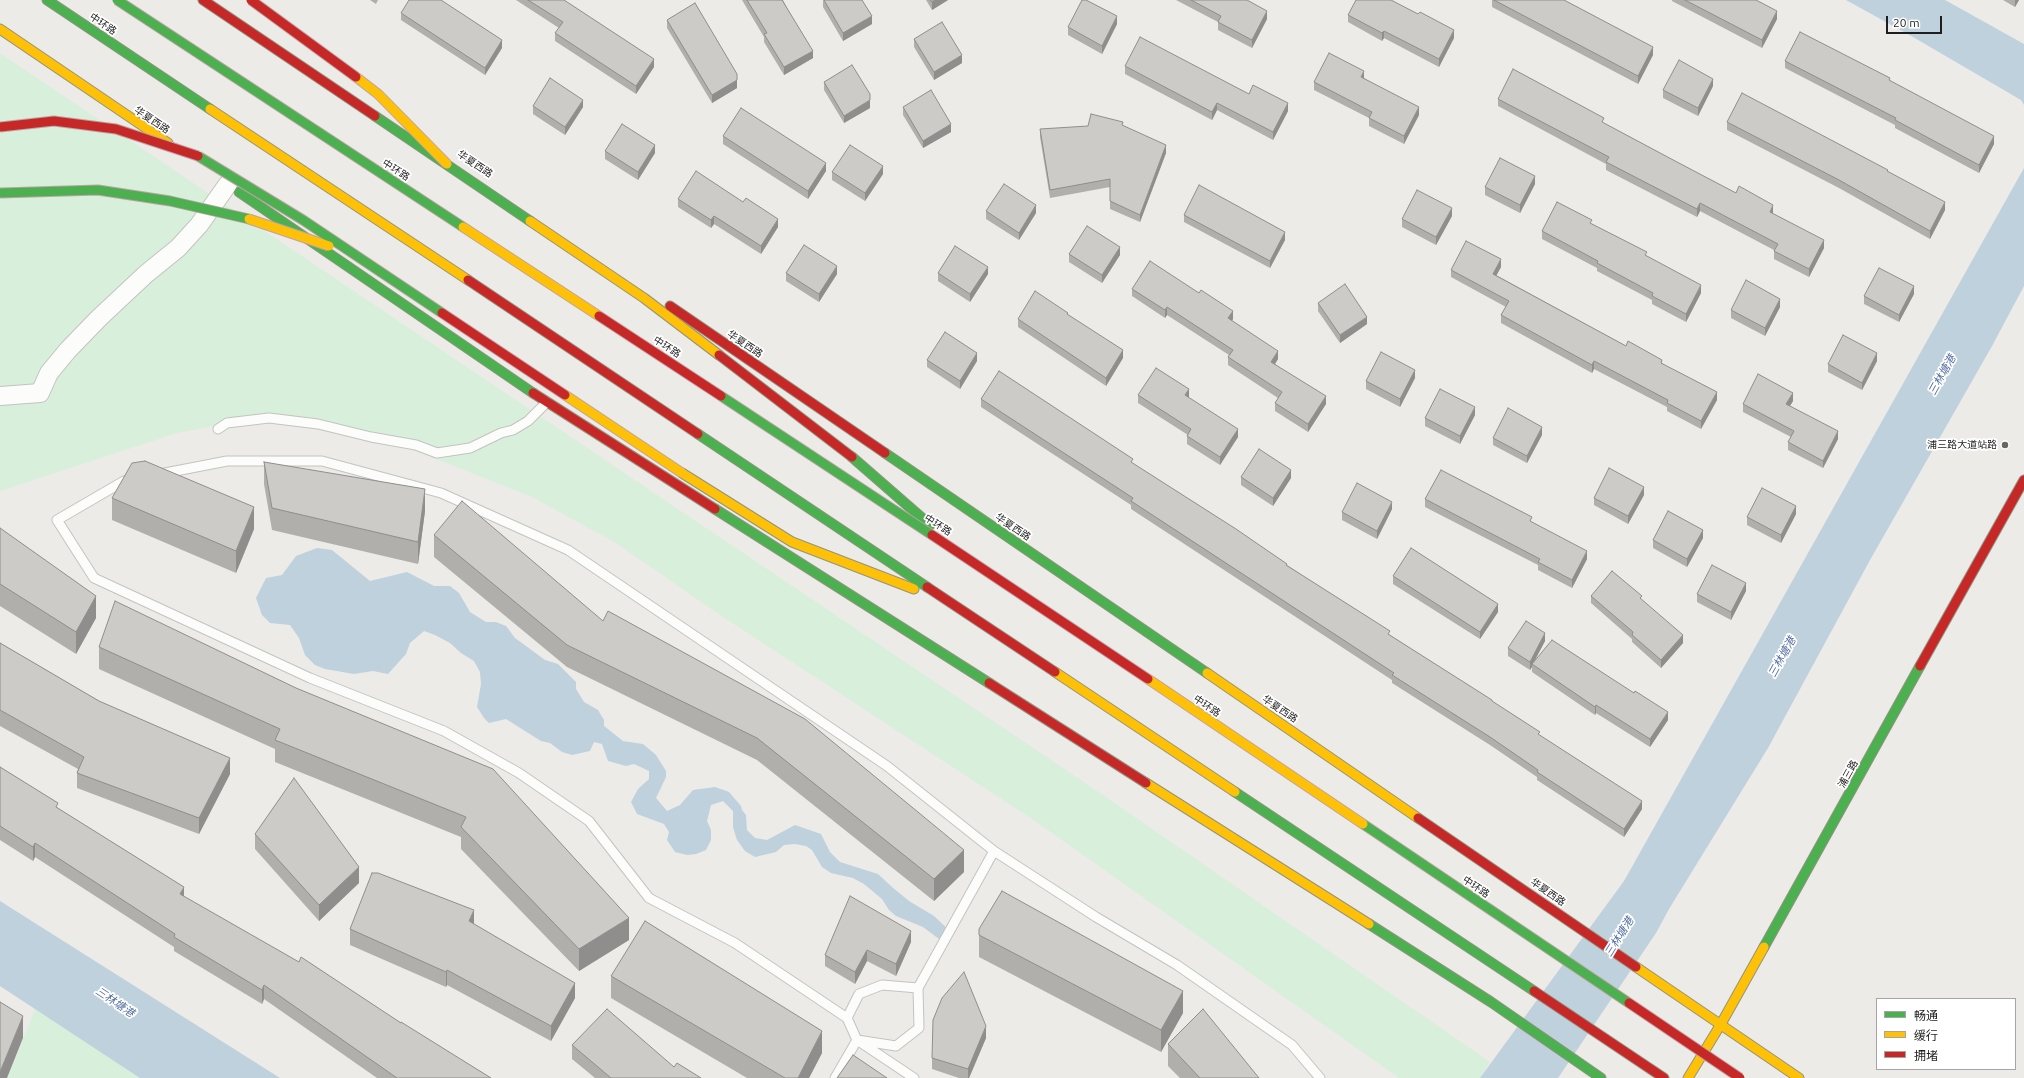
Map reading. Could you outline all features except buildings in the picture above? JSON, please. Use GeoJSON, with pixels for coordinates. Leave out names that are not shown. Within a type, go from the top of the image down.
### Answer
{"type":"FeatureCollection","features":[{"type":"Feature","properties":{"kind":"main road","name":"中环路"},"geometry":{"type":"LineString","coordinates":[[47,0],[1664,1078]]}},
{"type":"Feature","properties":{"kind":"main road","name":"中环路"},"geometry":{"type":"LineString","coordinates":[[117,0],[977,564],[1740,1078]]}},
{"type":"Feature","properties":{"kind":"main road"},"geometry":{"type":"LineString","coordinates":[[203,0],[644,298],[836,444],[977,564]]}},
{"type":"Feature","properties":{"kind":"main road","name":"华夏西路"},"geometry":{"type":"LineString","coordinates":[[209,0],[706,330],[1552,908],[1655,981],[1721,1024],[1799,1078]]}},
{"type":"Feature","properties":{"kind":"main road"},"geometry":{"type":"LineString","coordinates":[[251,0],[378,94],[447,164]]}},
{"type":"Feature","properties":{"kind":"main road","name":"华夏西路"},"geometry":{"type":"LineString","coordinates":[[0,29],[547,402],[1491,1002],[1600,1078]]}},
{"type":"Feature","properties":{"kind":"main road"},"geometry":{"type":"LineString","coordinates":[[0,127],[54,121],[116,129],[200,157],[303,220],[682,473],[792,542],[953,604]]}},
{"type":"Feature","properties":{"kind":"main road"},"geometry":{"type":"LineString","coordinates":[[0,193],[98,190],[170,201],[255,222],[354,254]]}},
{"type":"Feature","properties":{"kind":"main road","name":"浦三路"},"geometry":{"type":"LineString","coordinates":[[1688,1078],[1721,1024],[2024,480]]}},
{"type":"Feature","properties":{"kind":"street"},"geometry":{"type":"LineString","coordinates":[[0,396],[40,393],[49,373],[68,350],[98,318],[146,274],[178,248],[199,225],[228,184]]}},
{"type":"Feature","properties":{"kind":"lane"},"geometry":{"type":"LineString","coordinates":[[218,429],[227,423],[268,418],[318,424],[371,437],[416,445],[437,453],[470,448],[501,433],[513,430],[528,421],[547,402]]}},
{"type":"Feature","properties":{"kind":"lane"},"geometry":{"type":"LineString","coordinates":[[153,475],[227,461],[322,461],[441,493],[568,550],[887,766],[994,851],[1096,917],[1177,965],[1286,1040],[1320,1078]]}},
{"type":"Feature","properties":{"kind":"lane"},"geometry":{"type":"LineString","coordinates":[[138,478],[124,481],[57,520],[94,578],[310,678],[444,731],[519,773],[589,821],[649,898],[735,943],[847,1018],[857,1040],[914,1078]]}},
{"type":"Feature","properties":{"kind":"lane"},"geometry":{"type":"LineString","coordinates":[[857,1040],[896,1046],[919,1028],[918,988],[994,851]]}},
{"type":"Feature","properties":{"kind":"lane"},"geometry":{"type":"LineString","coordinates":[[847,1018],[859,994],[882,985],[918,988]]}},
{"type":"Feature","properties":{"kind":"lane"},"geometry":{"type":"LineString","coordinates":[[835,1078],[857,1040]]}},
{"type":"Feature","properties":{"kind":"green space"},"geometry":{"type":"Polygon","coordinates":[[[0,53],[1103,795],[1490,1062],[1480,1078],[1399,1078],[1032,819],[720,615],[616,543],[532,497],[386,439],[249,420],[177,433],[0,491],[0,53]]]}},
{"type":"Feature","properties":{"kind":"green space"},"geometry":{"type":"Polygon","coordinates":[[[37,1005],[146,1078],[7,1078],[37,1005]]]}},
{"type":"Feature","properties":{"kind":"water"},"geometry":{"type":"Polygon","coordinates":[[[1846,0],[1945,0],[2024,44],[2024,105],[2021,100],[1846,0]]]}},
{"type":"Feature","properties":{"kind":"water","name":"三林塘港"},"geometry":{"type":"Polygon","coordinates":[[[2024,168],[2024,286],[1992,346],[1870,560],[1768,748],[1669,909],[1656,933],[1558,1078],[1480,1078],[1624,881],[2024,168]]]}},
{"type":"Feature","properties":{"kind":"water"},"geometry":{"type":"Polygon","coordinates":[[[317,548],[332,550],[370,581],[407,572],[434,586],[450,586],[459,593],[470,612],[486,622],[496,622],[506,626],[515,638],[545,660],[558,664],[576,682],[576,689],[584,702],[598,710],[604,720],[604,726],[623,741],[643,744],[656,755],[666,771],[666,777],[656,798],[667,811],[680,805],[693,790],[715,787],[729,792],[741,806],[746,815],[747,830],[755,838],[767,840],[795,825],[821,834],[830,852],[840,862],[878,874],[909,901],[934,916],[950,931],[939,939],[923,927],[896,916],[889,910],[882,899],[864,884],[853,878],[831,873],[822,867],[812,850],[806,846],[795,844],[784,845],[776,852],[755,857],[745,851],[737,840],[733,827],[733,811],[723,801],[711,805],[707,821],[711,830],[711,840],[706,850],[696,854],[687,855],[675,852],[667,840],[669,832],[664,824],[637,814],[631,802],[638,789],[649,779],[649,771],[634,764],[626,766],[608,761],[602,744],[594,742],[590,751],[572,755],[562,752],[550,743],[541,741],[506,719],[489,723],[477,707],[481,684],[480,672],[474,661],[461,653],[450,643],[435,635],[424,631],[410,643],[406,654],[388,674],[373,671],[354,674],[325,669],[315,665],[305,655],[299,638],[290,625],[270,623],[262,615],[256,598],[266,578],[282,575],[296,556],[317,548]]]}},
{"type":"Feature","properties":{"kind":"water","name":"三林塘港"},"geometry":{"type":"Polygon","coordinates":[[[0,901],[280,1078],[140,1078],[0,986],[0,901]]]}},
{"type":"Feature","properties":{"kind":"traffic: fast"},"geometry":{"type":"LineString","coordinates":[[47,0],[210,109]]}},
{"type":"Feature","properties":{"kind":"traffic: fast"},"geometry":{"type":"LineString","coordinates":[[117,0],[463,227]]}},
{"type":"Feature","properties":{"kind":"traffic: fast"},"geometry":{"type":"LineString","coordinates":[[375,116],[530,221]]}},
{"type":"Feature","properties":{"kind":"traffic: fast"},"geometry":{"type":"LineString","coordinates":[[198,156],[303,220],[442,313]]}},
{"type":"Feature","properties":{"kind":"traffic: fast"},"geometry":{"type":"LineString","coordinates":[[0,193],[98,190],[170,201],[249,219]]}},
{"type":"Feature","properties":{"kind":"traffic: fast"},"geometry":{"type":"LineString","coordinates":[[239,192],[533,393]]}},
{"type":"Feature","properties":{"kind":"traffic: fast"},"geometry":{"type":"LineString","coordinates":[[721,396],[932,535]]}},
{"type":"Feature","properties":{"kind":"traffic: fast"},"geometry":{"type":"LineString","coordinates":[[698,434],[927,587]]}},
{"type":"Feature","properties":{"kind":"traffic: fast"},"geometry":{"type":"LineString","coordinates":[[885,453],[1207,673]]}},
{"type":"Feature","properties":{"kind":"traffic: fast"},"geometry":{"type":"LineString","coordinates":[[852,457],[930,525]]}},
{"type":"Feature","properties":{"kind":"traffic: fast"},"geometry":{"type":"LineString","coordinates":[[715,509],[989,683]]}},
{"type":"Feature","properties":{"kind":"traffic: fast"},"geometry":{"type":"LineString","coordinates":[[1764,947],[1920,666]]}},
{"type":"Feature","properties":{"kind":"traffic: fast"},"geometry":{"type":"LineString","coordinates":[[1235,792],[1534,991]]}},
{"type":"Feature","properties":{"kind":"traffic: fast"},"geometry":{"type":"LineString","coordinates":[[1363,824],[1629,1003]]}},
{"type":"Feature","properties":{"kind":"traffic: fast"},"geometry":{"type":"LineString","coordinates":[[1369,924],[1491,1002],[1601,1078]]}},
{"type":"Feature","properties":{"kind":"traffic: slow"},"geometry":{"type":"LineString","coordinates":[[0,29],[168,143]]}},
{"type":"Feature","properties":{"kind":"traffic: slow"},"geometry":{"type":"LineString","coordinates":[[356,77],[378,94],[447,164]]}},
{"type":"Feature","properties":{"kind":"traffic: slow"},"geometry":{"type":"LineString","coordinates":[[210,109],[468,280]]}},
{"type":"Feature","properties":{"kind":"traffic: slow"},"geometry":{"type":"LineString","coordinates":[[249,219],[329,246]]}},
{"type":"Feature","properties":{"kind":"traffic: slow"},"geometry":{"type":"LineString","coordinates":[[530,221],[644,298],[719,355]]}},
{"type":"Feature","properties":{"kind":"traffic: slow"},"geometry":{"type":"LineString","coordinates":[[463,227],[599,316]]}},
{"type":"Feature","properties":{"kind":"traffic: slow"},"geometry":{"type":"LineString","coordinates":[[565,395],[682,473]]}},
{"type":"Feature","properties":{"kind":"traffic: slow"},"geometry":{"type":"LineString","coordinates":[[682,473],[792,542],[914,589]]}},
{"type":"Feature","properties":{"kind":"traffic: slow"},"geometry":{"type":"LineString","coordinates":[[1055,672],[1235,792]]}},
{"type":"Feature","properties":{"kind":"traffic: slow"},"geometry":{"type":"LineString","coordinates":[[1207,673],[1418,818]]}},
{"type":"Feature","properties":{"kind":"traffic: slow"},"geometry":{"type":"LineString","coordinates":[[1148,679],[1363,824]]}},
{"type":"Feature","properties":{"kind":"traffic: slow"},"geometry":{"type":"LineString","coordinates":[[1146,783],[1369,924]]}},
{"type":"Feature","properties":{"kind":"traffic: slow"},"geometry":{"type":"LineString","coordinates":[[1688,1078],[1721,1024],[1764,947]]}},
{"type":"Feature","properties":{"kind":"traffic: slow"},"geometry":{"type":"LineString","coordinates":[[1636,967],[1799,1078]]}},
{"type":"Feature","properties":{"kind":"traffic: jam"},"geometry":{"type":"LineString","coordinates":[[203,0],[375,116]]}},
{"type":"Feature","properties":{"kind":"traffic: jam"},"geometry":{"type":"LineString","coordinates":[[251,0],[356,77]]}},
{"type":"Feature","properties":{"kind":"traffic: jam"},"geometry":{"type":"LineString","coordinates":[[0,127],[54,121],[116,129],[198,156]]}},
{"type":"Feature","properties":{"kind":"traffic: jam"},"geometry":{"type":"LineString","coordinates":[[468,280],[698,434]]}},
{"type":"Feature","properties":{"kind":"traffic: jam"},"geometry":{"type":"LineString","coordinates":[[670,306],[885,453]]}},
{"type":"Feature","properties":{"kind":"traffic: jam"},"geometry":{"type":"LineString","coordinates":[[442,313],[565,395]]}},
{"type":"Feature","properties":{"kind":"traffic: jam"},"geometry":{"type":"LineString","coordinates":[[599,316],[721,396]]}},
{"type":"Feature","properties":{"kind":"traffic: jam"},"geometry":{"type":"LineString","coordinates":[[719,355],[852,457]]}},
{"type":"Feature","properties":{"kind":"traffic: jam"},"geometry":{"type":"LineString","coordinates":[[533,393],[715,509]]}},
{"type":"Feature","properties":{"kind":"traffic: jam"},"geometry":{"type":"LineString","coordinates":[[1920,666],[2024,480]]}},
{"type":"Feature","properties":{"kind":"traffic: jam"},"geometry":{"type":"LineString","coordinates":[[932,535],[1148,679]]}},
{"type":"Feature","properties":{"kind":"traffic: jam"},"geometry":{"type":"LineString","coordinates":[[927,587],[1055,672]]}},
{"type":"Feature","properties":{"kind":"traffic: jam"},"geometry":{"type":"LineString","coordinates":[[989,683],[1146,783]]}},
{"type":"Feature","properties":{"kind":"traffic: jam"},"geometry":{"type":"LineString","coordinates":[[1418,818],[1636,967]]}},
{"type":"Feature","properties":{"kind":"traffic: jam"},"geometry":{"type":"LineString","coordinates":[[1534,991],[1664,1078]]}},
{"type":"Feature","properties":{"kind":"traffic: jam"},"geometry":{"type":"LineString","coordinates":[[1629,1003],[1740,1078]]}},
{"type":"Feature","properties":{"kind":"place","name":"浦三路大道站路"},"geometry":{"type":"Point","coordinates":[2005,445]}}]}
